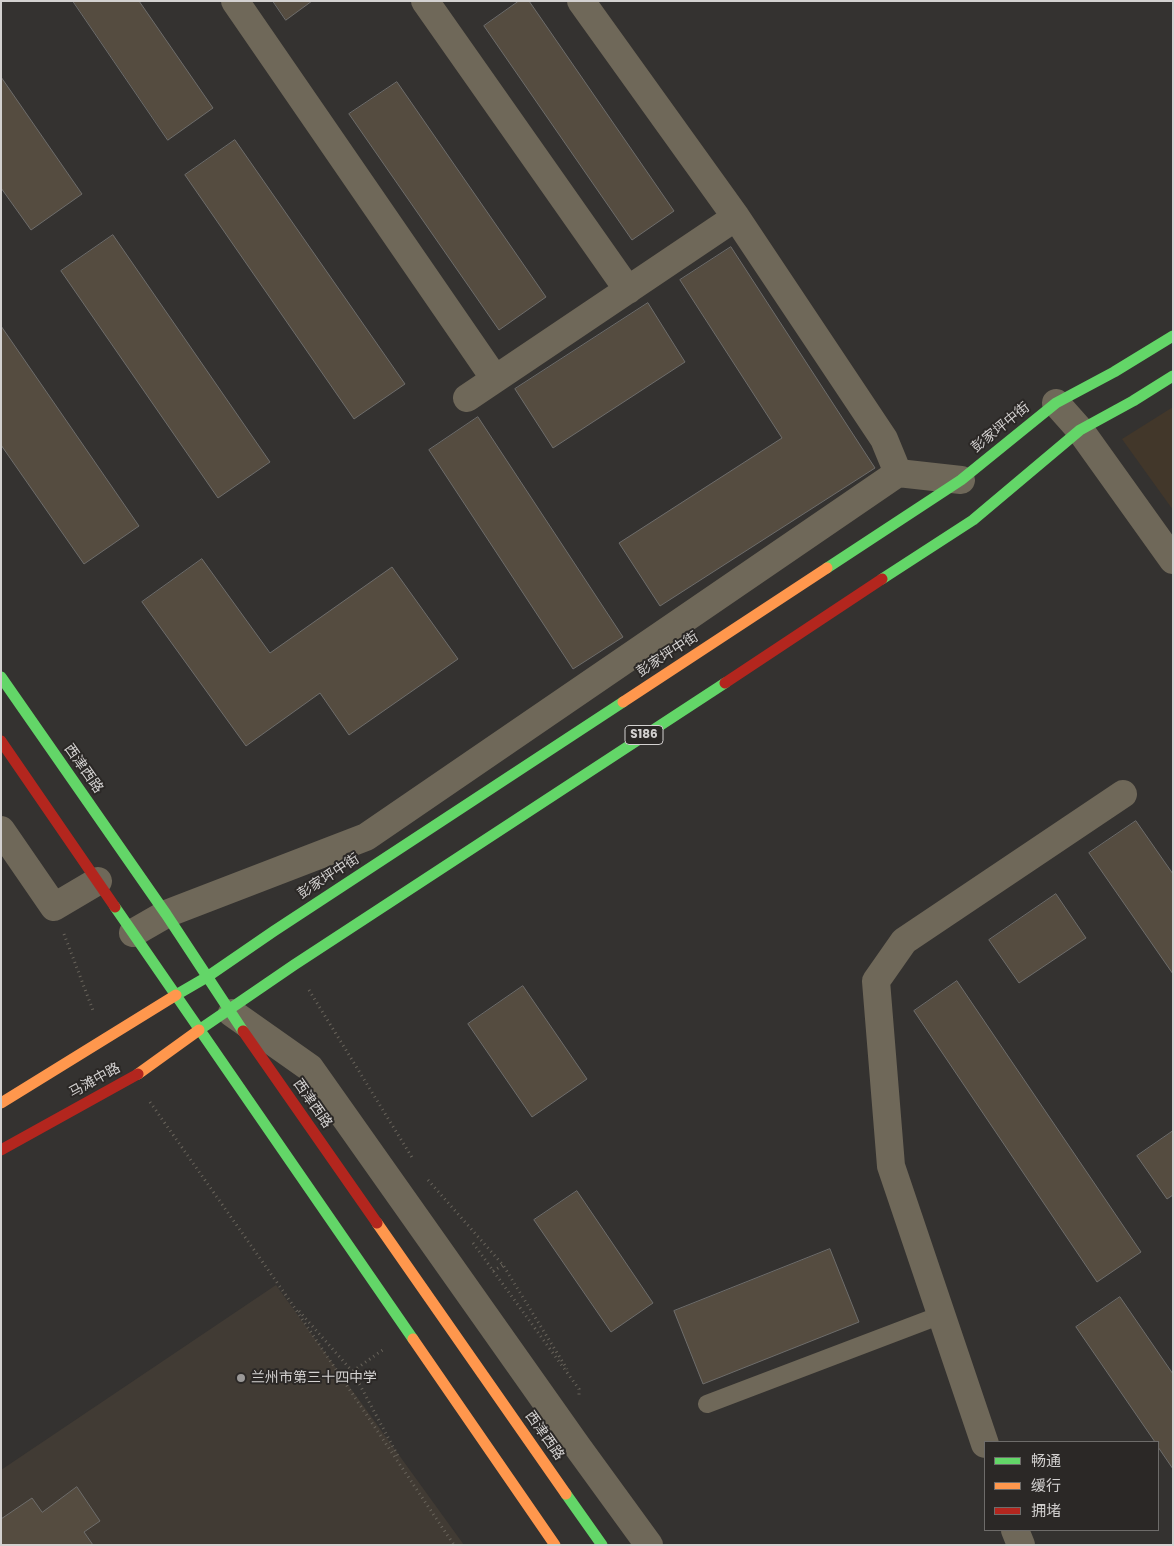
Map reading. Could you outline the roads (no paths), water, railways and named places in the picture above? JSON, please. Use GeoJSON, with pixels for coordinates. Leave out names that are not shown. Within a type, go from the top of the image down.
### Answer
{"type":"FeatureCollection","features":[{"type":"Feature","properties":{"kind":"main road","name":"彭家坪中街"},"geometry":{"type":"LineString","coordinates":[[176,995],[207,977],[290,920],[961,480],[1056,403],[1114,372],[1173,336]]}},
{"type":"Feature","properties":{"kind":"main road"},"geometry":{"type":"LineString","coordinates":[[1080,430],[1173,376]]}},
{"type":"Feature","properties":{"kind":"main road","name":"S186"},"geometry":{"type":"LineString","coordinates":[[199,1030],[294,965],[973,520],[1080,430]]}},
{"type":"Feature","properties":{"kind":"main road","name":"西津西路"},"geometry":{"type":"LineString","coordinates":[[1,677],[166,914],[228,1010],[602,1545]]}},
{"type":"Feature","properties":{"kind":"main road"},"geometry":{"type":"LineString","coordinates":[[1,741],[555,1545]]}},
{"type":"Feature","properties":{"kind":"main road","name":"马滩中路"},"geometry":{"type":"LineString","coordinates":[[1,1103],[176,995]]}},
{"type":"Feature","properties":{"kind":"main road","name":"马滩中路"},"geometry":{"type":"LineString","coordinates":[[1,1150],[132,1078],[199,1030]]}},
{"type":"Feature","properties":{"kind":"street"},"geometry":{"type":"LineString","coordinates":[[235,1],[496,379]]}},
{"type":"Feature","properties":{"kind":"street"},"geometry":{"type":"LineString","coordinates":[[425,1],[628,290]]}},
{"type":"Feature","properties":{"kind":"street"},"geometry":{"type":"LineString","coordinates":[[580,1],[736,217],[884,439],[898,472]]}},
{"type":"Feature","properties":{"kind":"street"},"geometry":{"type":"LineString","coordinates":[[468,398],[736,217]]}},
{"type":"Feature","properties":{"kind":"street"},"geometry":{"type":"LineString","coordinates":[[1056,403],[1080,430],[1173,560]]}},
{"type":"Feature","properties":{"kind":"street"},"geometry":{"type":"LineString","coordinates":[[132,933],[166,914],[366,836],[898,472],[961,480]]}},
{"type":"Feature","properties":{"kind":"street"},"geometry":{"type":"LineString","coordinates":[[984,1441],[892,1166],[876,981],[904,941],[1123,794]]}},
{"type":"Feature","properties":{"kind":"street"},"geometry":{"type":"LineString","coordinates":[[1,830],[54,907],[98,881]]}},
{"type":"Feature","properties":{"kind":"street"},"geometry":{"type":"LineString","coordinates":[[228,1010],[310,1068],[571,1438],[649,1545]]}},
{"type":"Feature","properties":{"kind":"street"},"geometry":{"type":"LineString","coordinates":[[1015,1531],[1021,1545]]}},
{"type":"Feature","properties":{"kind":"lane"},"geometry":{"type":"LineString","coordinates":[[707,1404],[941,1315]]}},
{"type":"Feature","properties":{"kind":"place","name":"兰州市第三十四中学"},"geometry":{"type":"Point","coordinates":[241,1378]}}]}
